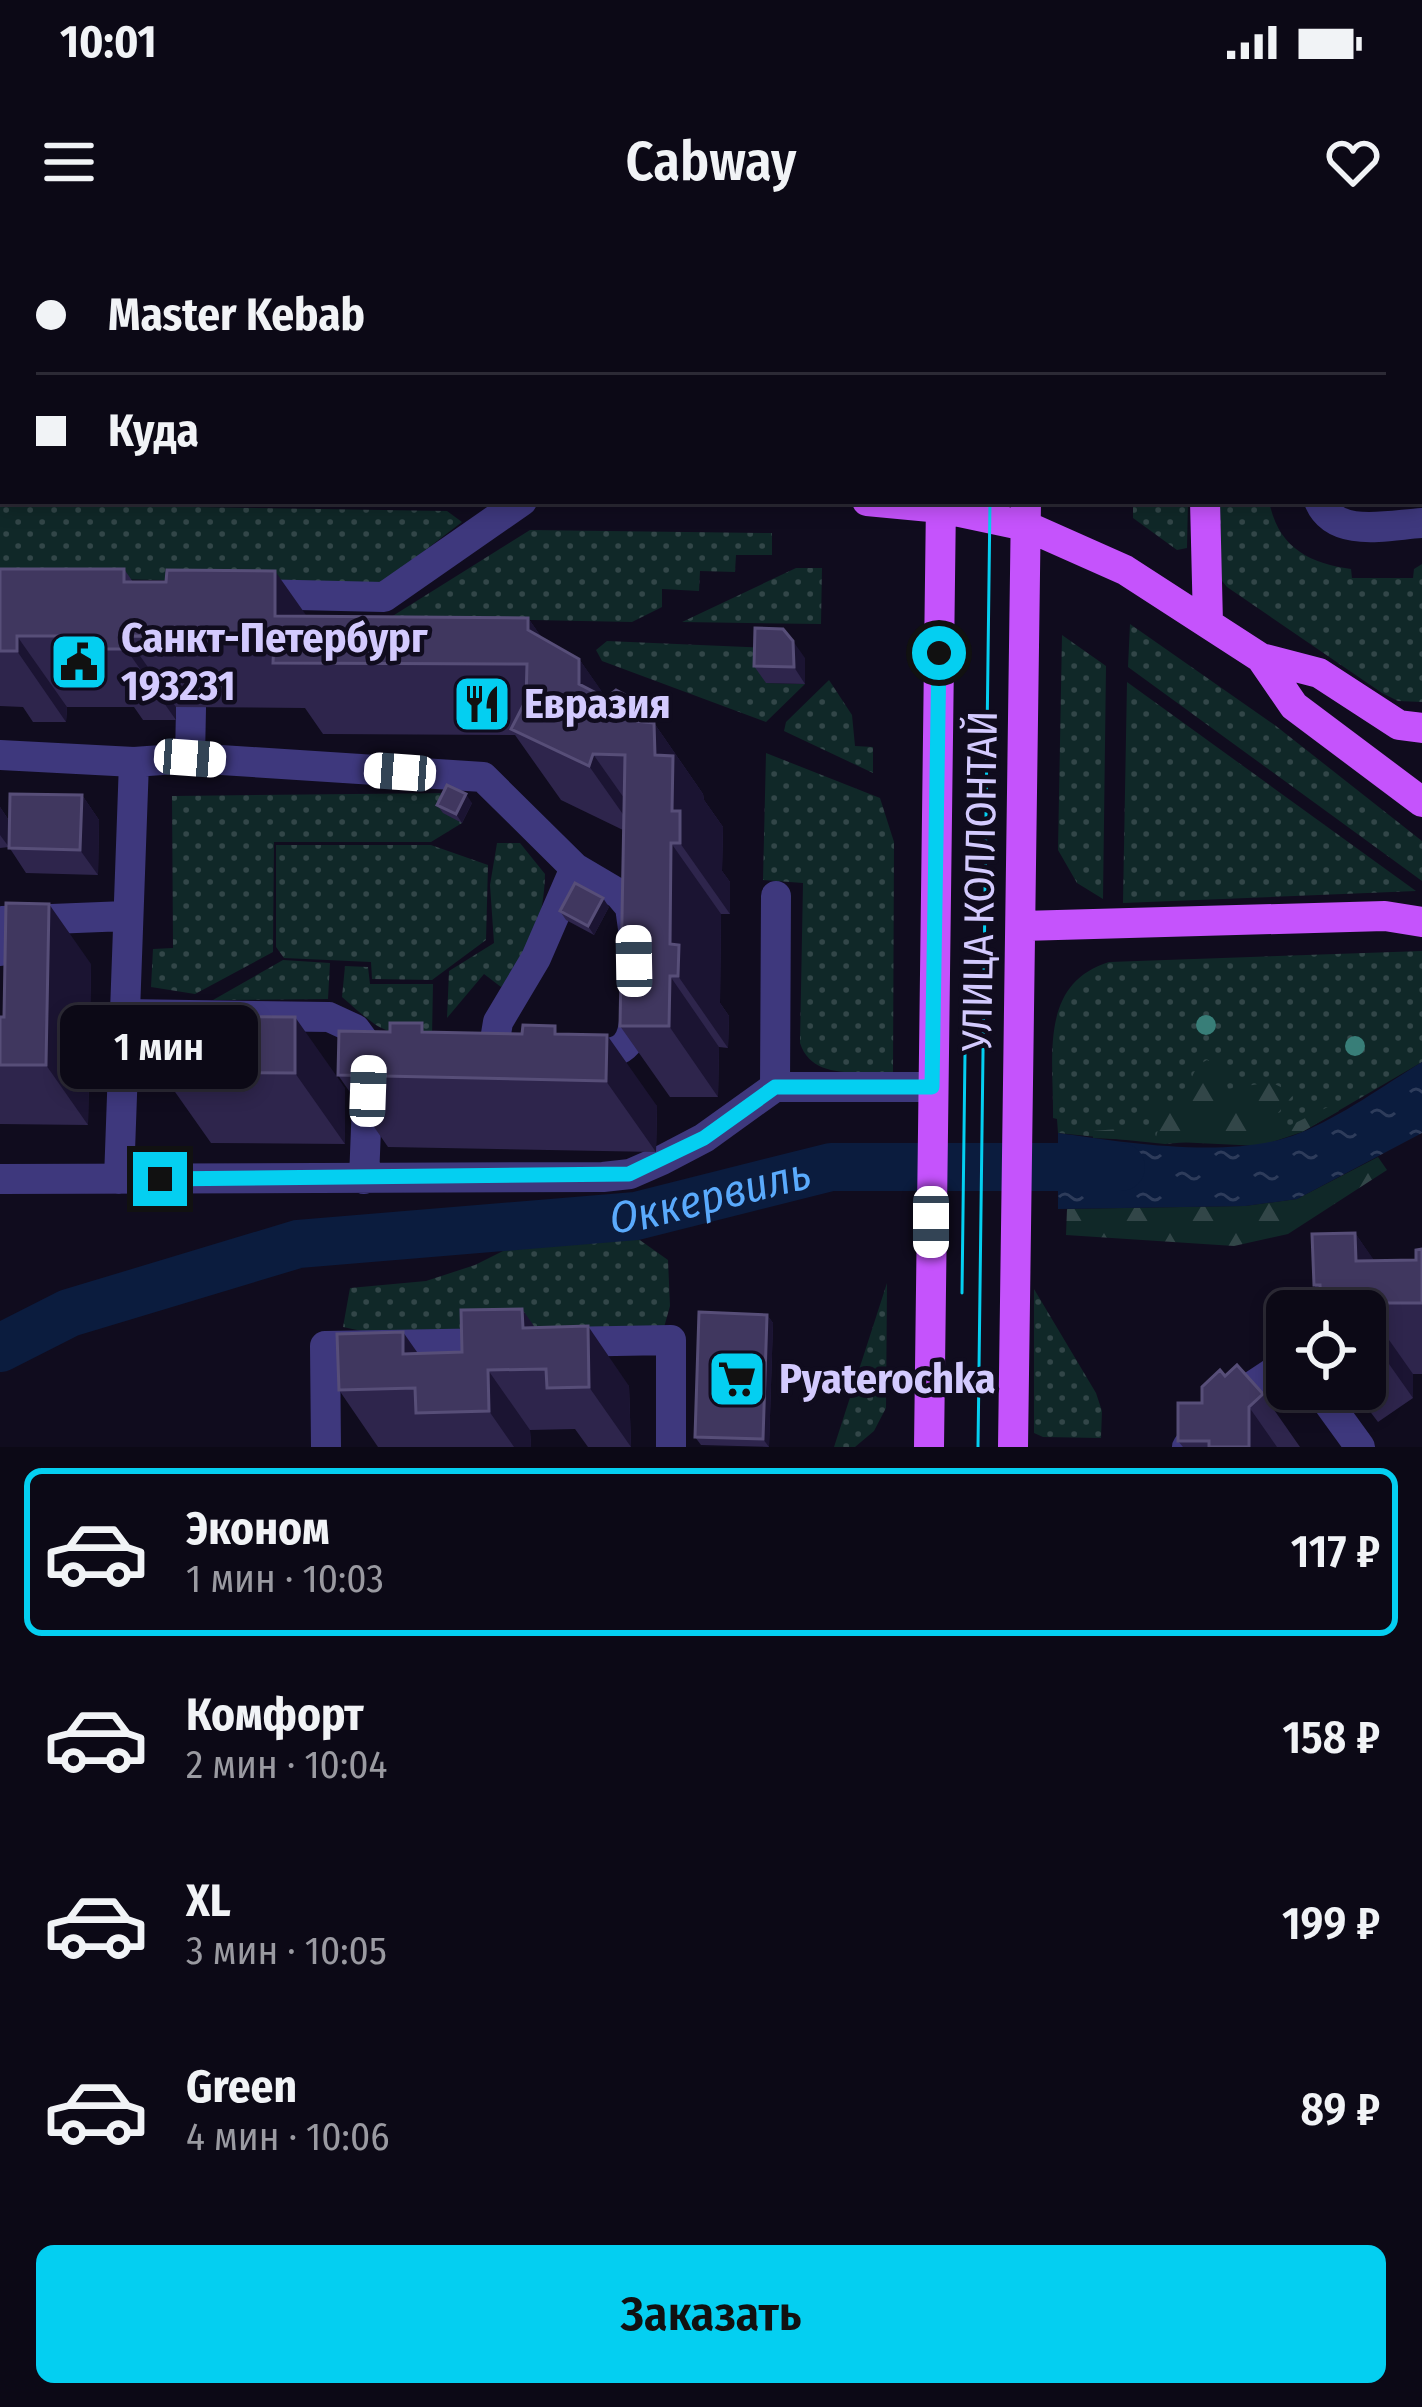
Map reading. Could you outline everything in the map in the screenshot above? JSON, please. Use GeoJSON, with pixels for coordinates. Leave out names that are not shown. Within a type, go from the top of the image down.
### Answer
{"type":"FeatureCollection","features":[{"type":"Feature","properties":{"kind":"main road"},"geometry":{"type":"LineString","coordinates":[[941,504],[1026,514],[1125,569],[1261,658],[1319,673],[1399,725],[1422,728]]}},
{"type":"Feature","properties":{"kind":"main road","name":"УЛИЦА КОЛЛОНТАЙ"},"geometry":{"type":"LineString","coordinates":[[929,1447],[941,504]]}},
{"type":"Feature","properties":{"kind":"main road"},"geometry":{"type":"LineString","coordinates":[[1205,504],[1208,623]]}},
{"type":"Feature","properties":{"kind":"main road","name":"УЛИЦА КОЛЛОНТАЙ"},"geometry":{"type":"LineString","coordinates":[[1013,1447],[1026,514]]}},
{"type":"Feature","properties":{"kind":"main road"},"geometry":{"type":"LineString","coordinates":[[1261,658],[1294,706],[1422,802]]}},
{"type":"Feature","properties":{"kind":"main road"},"geometry":{"type":"LineString","coordinates":[[1385,916],[1422,907]]}},
{"type":"Feature","properties":{"kind":"main road"},"geometry":{"type":"LineString","coordinates":[[1022,926],[1385,916],[1422,922]]}},
{"type":"Feature","properties":{"kind":"street"},"geometry":{"type":"LineString","coordinates":[[216,593],[384,597],[518,504]]}},
{"type":"Feature","properties":{"kind":"street"},"geometry":{"type":"LineString","coordinates":[[1320,504],[1325,516],[1341,524],[1422,523]]}},
{"type":"Feature","properties":{"kind":"street"},"geometry":{"type":"LineString","coordinates":[[190,758],[191,708]]}},
{"type":"Feature","properties":{"kind":"street"},"geometry":{"type":"LineString","coordinates":[[0,754],[134,762],[190,758],[483,778],[575,868],[619,894],[630,907],[635,1028],[627,1045],[613,1055],[458,1051]]}},
{"type":"Feature","properties":{"kind":"street"},"geometry":{"type":"LineString","coordinates":[[119,1179],[134,762]]}},
{"type":"Feature","properties":{"kind":"street"},"geometry":{"type":"LineString","coordinates":[[493,1052],[498,1022],[536,958],[575,868]]}},
{"type":"Feature","properties":{"kind":"street"},"geometry":{"type":"LineString","coordinates":[[775,1087],[776,896]]}},
{"type":"Feature","properties":{"kind":"street"},"geometry":{"type":"LineString","coordinates":[[0,951],[2,921],[127,916]]}},
{"type":"Feature","properties":{"kind":"street"},"geometry":{"type":"LineString","coordinates":[[124,1014],[329,1017],[355,1029],[381,1048],[364,1179]]}},
{"type":"Feature","properties":{"kind":"street"},"geometry":{"type":"LineString","coordinates":[[0,1179],[629,1174],[704,1138],[775,1087],[932,1102]]}},
{"type":"Feature","properties":{"kind":"street"},"geometry":{"type":"LineString","coordinates":[[326,1447],[325,1346],[671,1340],[671,1447]]}},
{"type":"Feature","properties":{"kind":"street"},"geometry":{"type":"LineString","coordinates":[[1186,1447],[1210,1414],[1266,1377]]}},
{"type":"Feature","properties":{"kind":"street"},"geometry":{"type":"LineString","coordinates":[[1333,1410],[1360,1447]]}},
{"type":"Feature","properties":{"kind":"green space"},"geometry":{"type":"Polygon","coordinates":[[[0,504],[447,511],[462,522],[381,584],[0,577],[0,504]]]}},
{"type":"Feature","properties":{"kind":"green space"},"geometry":{"type":"Polygon","coordinates":[[[1133,504],[1188,504],[1187,548],[1177,550],[1133,518],[1133,504]]]}},
{"type":"Feature","properties":{"kind":"green space"},"geometry":{"type":"Polygon","coordinates":[[[1214,504],[1270,504],[1280,530],[1297,550],[1351,569],[1352,578],[1413,578],[1414,569],[1422,564],[1422,702],[1398,701],[1382,693],[1219,577],[1214,504]]]}},
{"type":"Feature","properties":{"kind":"green space"},"geometry":{"type":"Polygon","coordinates":[[[530,530],[772,533],[772,555],[736,555],[735,572],[700,571],[699,591],[662,589],[662,607],[632,622],[391,617],[530,530]]]}},
{"type":"Feature","properties":{"kind":"green space"},"geometry":{"type":"Polygon","coordinates":[[[796,568],[822,568],[821,624],[682,622],[796,568]]]}},
{"type":"Feature","properties":{"kind":"green space"},"geometry":{"type":"Polygon","coordinates":[[[1130,624],[1276,726],[1422,841],[1422,881],[1128,667],[1130,624]]]}},
{"type":"Feature","properties":{"kind":"green space"},"geometry":{"type":"Polygon","coordinates":[[[1062,635],[1106,666],[1103,899],[1077,883],[1058,850],[1062,635]]]}},
{"type":"Feature","properties":{"kind":"green space"},"geometry":{"type":"Polygon","coordinates":[[[607,641],[767,648],[766,683],[805,684],[766,722],[602,661],[596,650],[607,641]]]}},
{"type":"Feature","properties":{"kind":"green space"},"geometry":{"type":"Polygon","coordinates":[[[829,680],[852,715],[855,746],[873,747],[873,773],[784,731],[786,722],[829,680]]]}},
{"type":"Feature","properties":{"kind":"green space"},"geometry":{"type":"Polygon","coordinates":[[[1127,682],[1416,891],[1123,903],[1127,682]]]}},
{"type":"Feature","properties":{"kind":"green space"},"geometry":{"type":"Polygon","coordinates":[[[766,753],[880,798],[894,842],[893,1072],[826,1069],[806,1055],[800,1043],[803,883],[763,880],[766,753]]]}},
{"type":"Feature","properties":{"kind":"green space"},"geometry":{"type":"Polygon","coordinates":[[[453,793],[462,823],[431,842],[274,842],[273,952],[195,994],[151,987],[153,949],[173,948],[172,796],[453,793]]]}},
{"type":"Feature","properties":{"kind":"green space"},"geometry":{"type":"Polygon","coordinates":[[[497,843],[520,843],[545,874],[539,921],[528,948],[501,987],[484,974],[447,1018],[449,971],[494,943],[490,885],[497,843]]]}},
{"type":"Feature","properties":{"kind":"green space"},"geometry":{"type":"Polygon","coordinates":[[[276,845],[431,845],[488,865],[486,940],[432,980],[372,979],[371,962],[284,958],[276,947],[276,845]]]}},
{"type":"Feature","properties":{"kind":"green space"},"geometry":{"type":"Polygon","coordinates":[[[1422,951],[1422,1062],[1302,1132],[1165,1144],[1058,1133],[1053,1118],[1055,1026],[1070,987],[1086,973],[1109,962],[1422,951]]]}},
{"type":"Feature","properties":{"kind":"green space"},"geometry":{"type":"Polygon","coordinates":[[[283,960],[330,963],[328,999],[213,1000],[283,960]]]}},
{"type":"Feature","properties":{"kind":"green space"},"geometry":{"type":"Polygon","coordinates":[[[345,966],[368,967],[370,984],[433,984],[432,1037],[391,1032],[365,1017],[342,997],[345,966]]]}},
{"type":"Feature","properties":{"kind":"green space"},"geometry":{"type":"Polygon","coordinates":[[[1207,1060],[1222,1069],[1228,1089],[1271,1082],[1294,1094],[1277,1114],[1287,1127],[1334,1104],[1339,1111],[1302,1132],[1260,1146],[1093,1138],[1093,1131],[1130,1128],[1156,1137],[1159,1126],[1148,1114],[1151,1106],[1187,1098],[1195,1071],[1207,1060]]]}},
{"type":"Feature","properties":{"kind":"green space"},"geometry":{"type":"Polygon","coordinates":[[[1378,1157],[1387,1170],[1288,1234],[1234,1246],[1066,1235],[1067,1209],[1245,1206],[1297,1199],[1378,1157]]]}},
{"type":"Feature","properties":{"kind":"green space"},"geometry":{"type":"Polygon","coordinates":[[[627,1231],[668,1260],[670,1306],[663,1331],[390,1337],[343,1327],[350,1288],[426,1281],[475,1265],[521,1242],[627,1231]]]}},
{"type":"Feature","properties":{"kind":"green space"},"geometry":{"type":"Polygon","coordinates":[[[887,1283],[886,1408],[874,1431],[855,1447],[834,1447],[887,1283]]]}},
{"type":"Feature","properties":{"kind":"green space"},"geometry":{"type":"Polygon","coordinates":[[[1034,1289],[1096,1393],[1102,1411],[1101,1438],[1034,1433],[1034,1289]]]}},
{"type":"Feature","properties":{"kind":"water"},"geometry":{"type":"Polygon","coordinates":[[[1422,1062],[1422,1133],[1297,1199],[1245,1206],[1058,1209],[1058,1133],[1181,1147],[1274,1141],[1331,1118],[1422,1062]]]}},
{"type":"Feature","properties":{"kind":"building"},"geometry":{"type":"Polygon","coordinates":[[[0,569],[124,569],[124,582],[166,582],[167,570],[275,571],[275,616],[528,618],[528,630],[579,659],[579,684],[606,698],[616,690],[631,698],[633,721],[654,723],[655,755],[673,756],[672,811],[680,811],[680,843],[671,843],[670,944],[679,945],[678,976],[670,976],[669,1026],[620,1026],[625,755],[593,754],[589,766],[511,729],[526,700],[527,664],[273,663],[274,637],[126,636],[126,649],[94,649],[93,636],[17,636],[17,651],[0,651],[0,569]]]}},
{"type":"Feature","properties":{"kind":"building"},"geometry":{"type":"Polygon","coordinates":[[[755,628],[783,629],[793,641],[794,667],[754,666],[755,628]]]}},
{"type":"Feature","properties":{"kind":"building"},"geometry":{"type":"Polygon","coordinates":[[[447,785],[466,794],[456,814],[437,805],[447,785]]]}},
{"type":"Feature","properties":{"kind":"building"},"geometry":{"type":"Polygon","coordinates":[[[10,794],[82,795],[80,850],[9,848],[10,794]]]}},
{"type":"Feature","properties":{"kind":"building"},"geometry":{"type":"Polygon","coordinates":[[[575,883],[603,898],[588,926],[560,911],[575,883]]]}},
{"type":"Feature","properties":{"kind":"building"},"geometry":{"type":"Polygon","coordinates":[[[6,903],[49,904],[46,1065],[0,1065],[6,903]]]}},
{"type":"Feature","properties":{"kind":"building"},"geometry":{"type":"Polygon","coordinates":[[[162,1016],[295,1017],[295,1073],[161,1072],[162,1016]]]}},
{"type":"Feature","properties":{"kind":"building"},"geometry":{"type":"Polygon","coordinates":[[[390,1023],[422,1023],[422,1032],[522,1034],[523,1025],[555,1026],[555,1034],[607,1035],[606,1081],[338,1075],[339,1031],[390,1032],[390,1023]]]}},
{"type":"Feature","properties":{"kind":"building"},"geometry":{"type":"Polygon","coordinates":[[[1355,1233],[1356,1261],[1416,1260],[1416,1250],[1422,1249],[1422,1303],[1386,1303],[1386,1290],[1320,1290],[1320,1285],[1314,1285],[1312,1234],[1355,1233]]]}},
{"type":"Feature","properties":{"kind":"building"},"geometry":{"type":"Polygon","coordinates":[[[522,1309],[523,1328],[588,1326],[589,1387],[547,1388],[546,1369],[488,1370],[489,1411],[416,1413],[415,1388],[339,1390],[337,1334],[403,1332],[403,1354],[462,1352],[461,1310],[522,1309]]]}},
{"type":"Feature","properties":{"kind":"building","name":"Pyaterochka"},"geometry":{"type":"Polygon","coordinates":[[[699,1312],[767,1315],[763,1439],[695,1437],[699,1312]]]}},
{"type":"Feature","properties":{"kind":"building"},"geometry":{"type":"Polygon","coordinates":[[[1237,1365],[1263,1394],[1249,1407],[1249,1447],[1178,1441],[1178,1403],[1202,1403],[1202,1387],[1220,1370],[1225,1376],[1237,1365]]]}},
{"type":"Feature","properties":{"kind":"waterway","name":"Оккервиль"},"geometry":{"type":"LineString","coordinates":[[0,1348],[69,1313],[298,1244],[636,1216],[831,1167],[1121,1167]]}},
{"type":"Feature","properties":{"kind":"tram line"},"geometry":{"type":"LineString","coordinates":[[978,1447],[990,504]]}},
{"type":"Feature","properties":{"kind":"tram line"},"geometry":{"type":"LineString","coordinates":[[962,1293],[965,1053]]}},
{"type":"Feature","properties":{"kind":"place","name":"Санкт-Петербург 193231"},"geometry":{"type":"Point","coordinates":[79,662]}},
{"type":"Feature","properties":{"kind":"place","name":"Евразия"},"geometry":{"type":"Point","coordinates":[482,704]}},
{"type":"Feature","properties":{"kind":"place","name":"Pyaterochka"},"geometry":{"type":"Point","coordinates":[737,1379]}},
{"type":"Feature","properties":{"kind":"route"},"geometry":{"type":"LineString","coordinates":[[160,1179],[629,1174],[704,1138],[775,1087],[932,1087],[939,653]]}}]}
